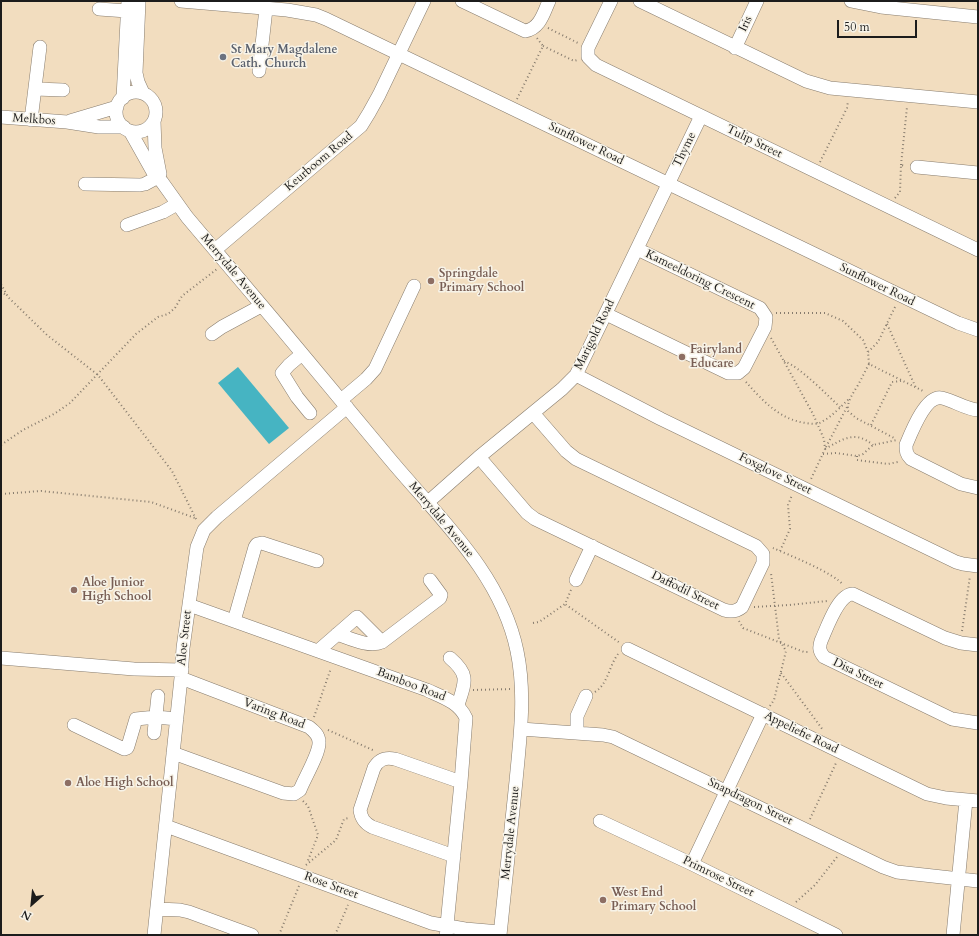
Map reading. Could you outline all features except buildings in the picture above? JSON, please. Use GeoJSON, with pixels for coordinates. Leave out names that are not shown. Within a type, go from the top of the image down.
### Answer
{"type":"FeatureCollection","features":[{"type":"Feature","properties":{"kind":"street"},"geometry":{"type":"LineString","coordinates":[[139,1],[136,73],[143,93]]}},
{"type":"Feature","properties":{"kind":"street","name":"Sunflower Road"},"geometry":{"type":"LineString","coordinates":[[181,1],[316,15],[900,296],[962,325],[978,330]]}},
{"type":"Feature","properties":{"kind":"street","name":"Keurboom Road"},"geometry":{"type":"LineString","coordinates":[[215,250],[361,126],[369,113],[424,1]]}},
{"type":"Feature","properties":{"kind":"street"},"geometry":{"type":"LineString","coordinates":[[462,1],[526,31],[534,27],[549,1]]}},
{"type":"Feature","properties":{"kind":"street"},"geometry":{"type":"LineString","coordinates":[[588,52],[611,1]]}},
{"type":"Feature","properties":{"kind":"street"},"geometry":{"type":"LineString","coordinates":[[640,1],[806,82],[830,88],[978,102]]}},
{"type":"Feature","properties":{"kind":"street","name":"Iris"},"geometry":{"type":"LineString","coordinates":[[735,48],[757,1]]}},
{"type":"Feature","properties":{"kind":"street"},"geometry":{"type":"LineString","coordinates":[[852,1],[881,6],[978,17]]}},
{"type":"Feature","properties":{"kind":"street"},"geometry":{"type":"LineString","coordinates":[[99,9],[128,6],[118,118],[127,129],[140,131],[146,129],[154,121],[156,110],[155,104],[143,93],[132,93],[120,102]]}},
{"type":"Feature","properties":{"kind":"street"},"geometry":{"type":"LineString","coordinates":[[259,71],[266,9]]}},
{"type":"Feature","properties":{"kind":"street"},"geometry":{"type":"LineString","coordinates":[[31,120],[40,47]]}},
{"type":"Feature","properties":{"kind":"street","name":"Tulip Street"},"geometry":{"type":"LineString","coordinates":[[588,52],[596,65],[978,250]]}},
{"type":"Feature","properties":{"kind":"street"},"geometry":{"type":"LineString","coordinates":[[35,89],[63,90]]}},
{"type":"Feature","properties":{"kind":"street","name":"Melkbos"},"geometry":{"type":"LineString","coordinates":[[67,122],[120,102]]}},
{"type":"Feature","properties":{"kind":"street","name":"Thyme"},"geometry":{"type":"LineString","coordinates":[[668,184],[701,116]]}},
{"type":"Feature","properties":{"kind":"street","name":"Melkbos"},"geometry":{"type":"LineString","coordinates":[[1,117],[67,122],[85,126],[127,129]]}},
{"type":"Feature","properties":{"kind":"street","name":"Merrydale Avenue"},"geometry":{"type":"LineString","coordinates":[[154,121],[156,158],[160,179]]}},
{"type":"Feature","properties":{"kind":"street","name":"Merrydale Avenue"},"geometry":{"type":"LineString","coordinates":[[127,129],[177,204],[261,306],[471,554],[492,586],[507,617],[517,650],[522,690],[521,729],[500,933]]}},
{"type":"Feature","properties":{"kind":"street"},"geometry":{"type":"LineString","coordinates":[[917,167],[978,174]]}},
{"type":"Feature","properties":{"kind":"street"},"geometry":{"type":"LineString","coordinates":[[85,184],[140,185],[160,179]]}},
{"type":"Feature","properties":{"kind":"street","name":"Marigold Road"},"geometry":{"type":"LineString","coordinates":[[427,503],[478,457],[562,389],[576,375],[668,184]]}},
{"type":"Feature","properties":{"kind":"street"},"geometry":{"type":"LineString","coordinates":[[127,225],[163,212],[177,204]]}},
{"type":"Feature","properties":{"kind":"street","name":"Kameeldoring Crescent"},"geometry":{"type":"LineString","coordinates":[[637,249],[760,308],[765,322]]}},
{"type":"Feature","properties":{"kind":"street","name":"Aloe Street"},"geometry":{"type":"LineString","coordinates":[[154,935],[183,648],[197,547],[204,530],[344,404],[375,369],[414,286]]}},
{"type":"Feature","properties":{"kind":"street"},"geometry":{"type":"LineString","coordinates":[[212,334],[227,324],[261,306]]}},
{"type":"Feature","properties":{"kind":"street"},"geometry":{"type":"LineString","coordinates":[[606,314],[728,373],[738,373],[744,368],[765,322]]}},
{"type":"Feature","properties":{"kind":"street"},"geometry":{"type":"LineString","coordinates":[[302,354],[282,373],[297,397],[310,413]]}},
{"type":"Feature","properties":{"kind":"street","name":"Foxglove Street"},"geometry":{"type":"LineString","coordinates":[[576,375],[661,419],[956,562],[975,566]]}},
{"type":"Feature","properties":{"kind":"street"},"geometry":{"type":"LineString","coordinates":[[978,410],[972,410],[941,397],[930,402],[926,406],[902,442],[911,459],[961,484],[978,488]]}},
{"type":"Feature","properties":{"kind":"street"},"geometry":{"type":"LineString","coordinates":[[533,413],[566,451],[576,459],[756,546],[763,554],[763,563]]}},
{"type":"Feature","properties":{"kind":"street","name":"Daffodil Street"},"geometry":{"type":"LineString","coordinates":[[478,457],[527,513],[535,519],[724,610],[734,612],[739,610],[745,602],[763,563]]}},
{"type":"Feature","properties":{"kind":"street"},"geometry":{"type":"LineString","coordinates":[[234,621],[257,544],[262,543],[317,562]]}},
{"type":"Feature","properties":{"kind":"street"},"geometry":{"type":"LineString","coordinates":[[576,580],[592,546]]}},
{"type":"Feature","properties":{"kind":"street"},"geometry":{"type":"LineString","coordinates":[[337,634],[367,643],[378,644],[382,642],[440,598],[441,595],[430,580]]}},
{"type":"Feature","properties":{"kind":"street"},"geometry":{"type":"LineString","coordinates":[[849,594],[857,595],[945,638],[978,646]]}},
{"type":"Feature","properties":{"kind":"street","name":"Disa Street"},"geometry":{"type":"LineString","coordinates":[[849,594],[838,604],[821,641],[820,651],[824,657],[952,719],[978,723]]}},
{"type":"Feature","properties":{"kind":"street","name":"Bamboo Road"},"geometry":{"type":"LineString","coordinates":[[189,605],[427,690],[458,705],[466,718],[447,931]]}},
{"type":"Feature","properties":{"kind":"street"},"geometry":{"type":"LineString","coordinates":[[318,651],[357,617],[382,642]]}},
{"type":"Feature","properties":{"kind":"street","name":"Appeliefie Road"},"geometry":{"type":"LineString","coordinates":[[628,649],[927,794],[946,798],[972,800]]}},
{"type":"Feature","properties":{"kind":"street","name":"Varing Road"},"geometry":{"type":"LineString","coordinates":[[1,658],[181,674],[312,729],[319,742],[318,750],[300,790],[294,794]]}},
{"type":"Feature","properties":{"kind":"street"},"geometry":{"type":"LineString","coordinates":[[450,658],[463,671],[463,686],[458,705]]}},
{"type":"Feature","properties":{"kind":"street"},"geometry":{"type":"LineString","coordinates":[[154,733],[158,696]]}},
{"type":"Feature","properties":{"kind":"street"},"geometry":{"type":"LineString","coordinates":[[577,733],[577,716],[586,696]]}},
{"type":"Feature","properties":{"kind":"street"},"geometry":{"type":"LineString","coordinates":[[692,864],[763,714]]}},
{"type":"Feature","properties":{"kind":"street"},"geometry":{"type":"LineString","coordinates":[[74,725],[124,749],[128,746],[136,719],[156,717],[177,719]]}},
{"type":"Feature","properties":{"kind":"street","name":"Snapdragon Street"},"geometry":{"type":"LineString","coordinates":[[521,729],[603,734],[620,739],[883,867],[897,872],[978,881]]}},
{"type":"Feature","properties":{"kind":"street"},"geometry":{"type":"LineString","coordinates":[[173,753],[283,793],[294,794]]}},
{"type":"Feature","properties":{"kind":"street"},"geometry":{"type":"LineString","coordinates":[[454,856],[372,827],[364,821],[360,815],[360,810],[374,768],[377,763],[387,757],[461,782]]}},
{"type":"Feature","properties":{"kind":"street"},"geometry":{"type":"LineString","coordinates":[[953,935],[959,879],[972,800]]}},
{"type":"Feature","properties":{"kind":"street","name":"Primrose Street"},"geometry":{"type":"LineString","coordinates":[[600,821],[692,864],[836,935]]}},
{"type":"Feature","properties":{"kind":"street","name":"Rose Street"},"geometry":{"type":"LineString","coordinates":[[166,826],[431,923],[447,931],[500,933]]}},
{"type":"Feature","properties":{"kind":"street"},"geometry":{"type":"LineString","coordinates":[[157,910],[180,910],[189,912],[252,935]]}},
{"type":"Feature","properties":{"kind":"path"},"geometry":{"type":"LineString","coordinates":[[534,27],[544,46],[574,61],[588,52]]}},
{"type":"Feature","properties":{"kind":"path"},"geometry":{"type":"LineString","coordinates":[[534,27],[588,52]]}},
{"type":"Feature","properties":{"kind":"path"},"geometry":{"type":"LineString","coordinates":[[512,109],[544,46]]}},
{"type":"Feature","properties":{"kind":"path"},"geometry":{"type":"LineString","coordinates":[[815,171],[847,108],[848,90]]}},
{"type":"Feature","properties":{"kind":"path"},"geometry":{"type":"LineString","coordinates":[[887,206],[900,192],[908,95]]}},
{"type":"Feature","properties":{"kind":"path"},"geometry":{"type":"LineString","coordinates":[[902,165],[917,167]]}},
{"type":"Feature","properties":{"kind":"path"},"geometry":{"type":"LineString","coordinates":[[1,445],[22,430],[54,414],[70,403],[136,334],[158,317],[168,314],[175,308],[182,296],[218,268]]}},
{"type":"Feature","properties":{"kind":"path"},"geometry":{"type":"LineString","coordinates":[[1,284],[8,296]]}},
{"type":"Feature","properties":{"kind":"path"},"geometry":{"type":"LineString","coordinates":[[1,291],[8,296],[47,336],[98,375],[172,471],[195,518],[204,530]]}},
{"type":"Feature","properties":{"kind":"path"},"geometry":{"type":"LineString","coordinates":[[868,352],[878,342],[900,296]]}},
{"type":"Feature","properties":{"kind":"path"},"geometry":{"type":"LineString","coordinates":[[780,551],[790,529],[788,505],[826,449],[849,399],[869,364],[868,352],[863,340],[843,321],[832,315],[825,313],[794,312],[772,314],[765,322],[813,414],[824,439],[826,449]]}},
{"type":"Feature","properties":{"kind":"path"},"geometry":{"type":"LineString","coordinates":[[887,324],[916,388]]}},
{"type":"Feature","properties":{"kind":"path"},"geometry":{"type":"LineString","coordinates":[[784,361],[790,363],[840,407]]}},
{"type":"Feature","properties":{"kind":"path"},"geometry":{"type":"LineString","coordinates":[[869,364],[926,392],[930,402]]}},
{"type":"Feature","properties":{"kind":"path"},"geometry":{"type":"LineString","coordinates":[[738,373],[763,400],[780,414],[802,423],[823,422],[849,399]]}},
{"type":"Feature","properties":{"kind":"path"},"geometry":{"type":"LineString","coordinates":[[871,426],[892,382],[902,380]]}},
{"type":"Feature","properties":{"kind":"path"},"geometry":{"type":"LineString","coordinates":[[847,406],[848,411],[856,418],[902,442]]}},
{"type":"Feature","properties":{"kind":"path"},"geometry":{"type":"LineString","coordinates":[[826,449],[847,437],[865,439],[873,445]]}},
{"type":"Feature","properties":{"kind":"path"},"geometry":{"type":"LineString","coordinates":[[823,454],[836,452],[857,456],[863,454],[873,445],[892,440],[902,442]]}},
{"type":"Feature","properties":{"kind":"path"},"geometry":{"type":"LineString","coordinates":[[857,456],[857,460],[888,464],[911,459]]}},
{"type":"Feature","properties":{"kind":"path"},"geometry":{"type":"LineString","coordinates":[[1,494],[41,491],[151,502],[195,518]]}},
{"type":"Feature","properties":{"kind":"path"},"geometry":{"type":"LineString","coordinates":[[756,546],[767,545],[822,571],[841,581],[849,594]]}},
{"type":"Feature","properties":{"kind":"path"},"geometry":{"type":"LineString","coordinates":[[763,563],[771,569],[779,639],[786,651],[774,700],[763,714]]}},
{"type":"Feature","properties":{"kind":"path"},"geometry":{"type":"LineString","coordinates":[[961,643],[975,566]]}},
{"type":"Feature","properties":{"kind":"path"},"geometry":{"type":"LineString","coordinates":[[533,623],[539,622],[564,604],[576,580]]}},
{"type":"Feature","properties":{"kind":"path"},"geometry":{"type":"LineString","coordinates":[[745,602],[753,607],[826,601],[838,604]]}},
{"type":"Feature","properties":{"kind":"path"},"geometry":{"type":"LineString","coordinates":[[564,604],[628,649],[618,654],[613,661],[602,688],[586,696]]}},
{"type":"Feature","properties":{"kind":"path"},"geometry":{"type":"LineString","coordinates":[[734,612],[743,628],[804,652],[820,651]]}},
{"type":"Feature","properties":{"kind":"path"},"geometry":{"type":"LineString","coordinates":[[335,657],[312,729],[330,730],[387,757]]}},
{"type":"Feature","properties":{"kind":"path"},"geometry":{"type":"LineString","coordinates":[[781,673],[825,733],[822,743]]}},
{"type":"Feature","properties":{"kind":"path"},"geometry":{"type":"LineString","coordinates":[[473,690],[512,689]]}},
{"type":"Feature","properties":{"kind":"path"},"geometry":{"type":"LineString","coordinates":[[790,822],[796,814],[810,820],[839,757]]}},
{"type":"Feature","properties":{"kind":"path"},"geometry":{"type":"LineString","coordinates":[[294,794],[308,806],[318,835],[307,864]]}},
{"type":"Feature","properties":{"kind":"path"},"geometry":{"type":"LineString","coordinates":[[782,908],[794,904],[815,885],[837,857],[831,854]]}},
{"type":"Feature","properties":{"kind":"path"},"geometry":{"type":"LineString","coordinates":[[335,935],[352,894]]}},
{"type":"Feature","properties":{"kind":"water"},"geometry":{"type":"Polygon","coordinates":[[[238,367],[289,428],[269,444],[218,383],[238,367]]]}},
{"type":"Feature","properties":{"kind":"place","name":"St Mary Magdalene Cath. Church"},"geometry":{"type":"Point","coordinates":[223,57]}},
{"type":"Feature","properties":{"kind":"place","name":"Springdale Primary School"},"geometry":{"type":"Point","coordinates":[431,281]}},
{"type":"Feature","properties":{"kind":"place","name":"Fairyland Educare"},"geometry":{"type":"Point","coordinates":[682,357]}},
{"type":"Feature","properties":{"kind":"place","name":"Aloe Junior High School"},"geometry":{"type":"Point","coordinates":[74,590]}},
{"type":"Feature","properties":{"kind":"place","name":"Aloe High School"},"geometry":{"type":"Point","coordinates":[68,783]}},
{"type":"Feature","properties":{"kind":"place","name":"West End Primary School"},"geometry":{"type":"Point","coordinates":[603,900]}}]}
